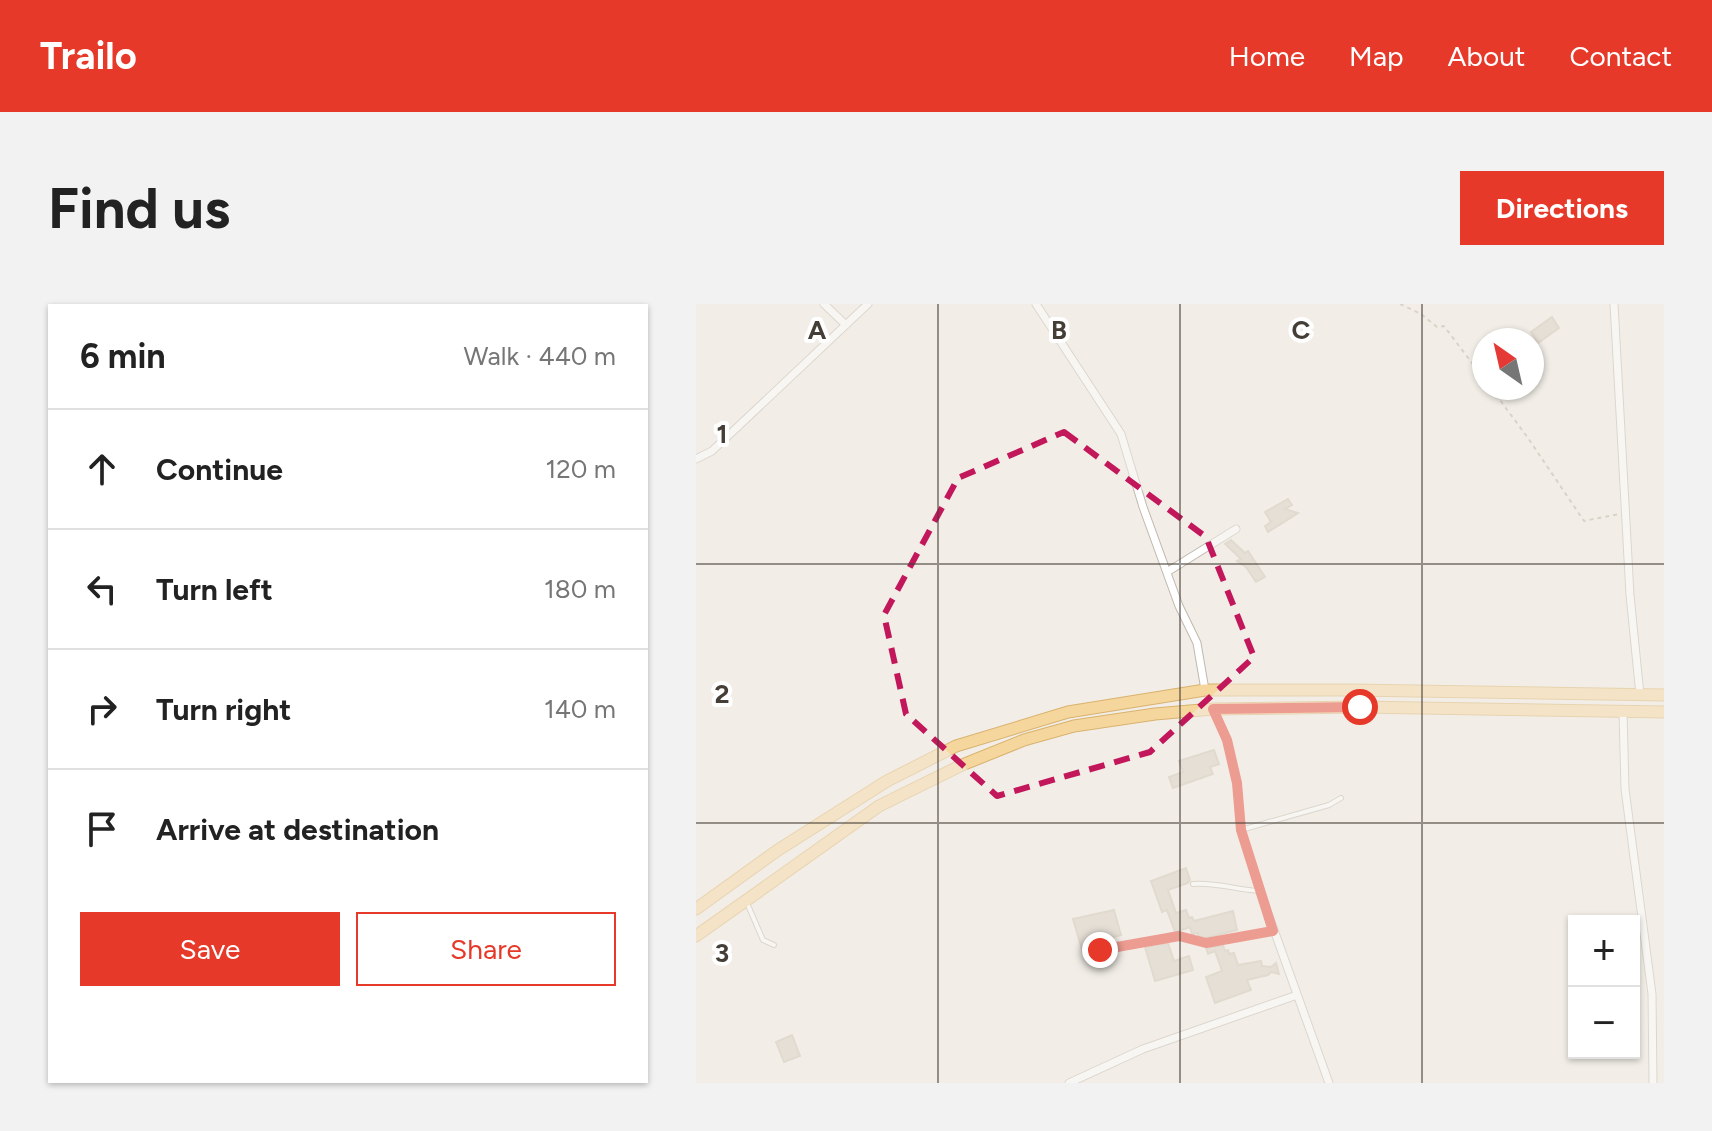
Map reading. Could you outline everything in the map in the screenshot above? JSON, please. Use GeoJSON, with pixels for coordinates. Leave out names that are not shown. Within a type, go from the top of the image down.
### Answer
{"type":"FeatureCollection","features":[{"type":"Feature","properties":{"kind":"main road"},"geometry":{"type":"LineString","coordinates":[[696,909],[778,850],[887,781],[956,746],[1068,712],[1205,690],[1664,695]]}},
{"type":"Feature","properties":{"kind":"main road"},"geometry":{"type":"LineString","coordinates":[[696,936],[879,806],[962,765],[1024,740],[1074,726],[1213,709],[1360,707],[1664,712]]}},
{"type":"Feature","properties":{"kind":"street"},"geometry":{"type":"LineString","coordinates":[[824,304],[846,325]]}},
{"type":"Feature","properties":{"kind":"street"},"geometry":{"type":"LineString","coordinates":[[696,459],[712,451],[868,304]]}},
{"type":"Feature","properties":{"kind":"street"},"geometry":{"type":"LineString","coordinates":[[1036,304],[1121,434],[1143,507],[1179,606],[1197,643],[1205,690]]}},
{"type":"Feature","properties":{"kind":"street"},"geometry":{"type":"LineString","coordinates":[[1614,304],[1630,595],[1640,695]]}},
{"type":"Feature","properties":{"kind":"street"},"geometry":{"type":"LineString","coordinates":[[1167,572],[1236,529]]}},
{"type":"Feature","properties":{"kind":"street"},"geometry":{"type":"LineString","coordinates":[[1213,709],[1227,740],[1237,783],[1241,830],[1273,931],[1329,1083]]}},
{"type":"Feature","properties":{"kind":"street"},"geometry":{"type":"LineString","coordinates":[[1623,712],[1625,789],[1652,994],[1653,1083]]}},
{"type":"Feature","properties":{"kind":"street"},"geometry":{"type":"LineString","coordinates":[[1069,1083],[1143,1049],[1297,995]]}},
{"type":"Feature","properties":{"kind":"lane"},"geometry":{"type":"LineString","coordinates":[[1241,830],[1329,805],[1341,798]]}},
{"type":"Feature","properties":{"kind":"lane"},"geometry":{"type":"LineString","coordinates":[[1193,884],[1208,883],[1242,891],[1260,891]]}},
{"type":"Feature","properties":{"kind":"lane"},"geometry":{"type":"LineString","coordinates":[[746,901],[763,940],[774,945]]}},
{"type":"Feature","properties":{"kind":"lane"},"geometry":{"type":"LineString","coordinates":[[1100,950],[1179,936],[1206,943],[1273,931]]}},
{"type":"Feature","properties":{"kind":"path"},"geometry":{"type":"LineString","coordinates":[[1400,304],[1421,314],[1437,327],[1444,326],[1472,363]]}},
{"type":"Feature","properties":{"kind":"path"},"geometry":{"type":"LineString","coordinates":[[1500,400],[1584,521],[1625,513]]}},
{"type":"Feature","properties":{"kind":"highlighted area"},"geometry":{"type":"Polygon","coordinates":[[[1064,432],[1206,537],[1254,657],[1150,752],[997,796],[906,714],[884,615],[958,478],[1064,432]]]}},
{"type":"Feature","properties":{"kind":"building"},"geometry":{"type":"Polygon","coordinates":[[[1552,317],[1559,328],[1544,339],[1544,328],[1537,328],[1552,317]]]}},
{"type":"Feature","properties":{"kind":"building"},"geometry":{"type":"Polygon","coordinates":[[[1288,499],[1292,505],[1285,509],[1298,513],[1268,532],[1265,526],[1271,522],[1265,512],[1288,499]]]}},
{"type":"Feature","properties":{"kind":"building"},"geometry":{"type":"Polygon","coordinates":[[[1231,540],[1245,553],[1248,551],[1265,577],[1256,582],[1246,567],[1237,561],[1241,559],[1225,544],[1231,540]]]}},
{"type":"Feature","properties":{"kind":"building"},"geometry":{"type":"Polygon","coordinates":[[[1214,750],[1219,764],[1210,767],[1213,774],[1173,788],[1169,777],[1183,772],[1179,761],[1214,750]]]}},
{"type":"Feature","properties":{"kind":"building"},"geometry":{"type":"Polygon","coordinates":[[[1186,868],[1188,883],[1168,890],[1176,913],[1186,910],[1194,921],[1233,911],[1237,930],[1206,938],[1198,936],[1198,933],[1192,934],[1190,927],[1175,932],[1167,910],[1162,912],[1151,881],[1186,868]]]}},
{"type":"Feature","properties":{"kind":"building"},"geometry":{"type":"Polygon","coordinates":[[[1114,910],[1121,935],[1089,946],[1091,951],[1083,953],[1073,919],[1114,910]]]}},
{"type":"Feature","properties":{"kind":"building"},"geometry":{"type":"Polygon","coordinates":[[[1168,943],[1174,961],[1189,956],[1193,970],[1155,981],[1145,947],[1168,943]]]}},
{"type":"Feature","properties":{"kind":"building"},"geometry":{"type":"Polygon","coordinates":[[[1223,945],[1229,954],[1234,953],[1238,965],[1261,961],[1262,966],[1271,967],[1276,963],[1279,974],[1271,972],[1247,980],[1251,990],[1215,1003],[1206,977],[1222,971],[1215,951],[1208,954],[1206,948],[1223,945]]]}},
{"type":"Feature","properties":{"kind":"building"},"geometry":{"type":"Polygon","coordinates":[[[792,1035],[800,1056],[784,1062],[776,1042],[792,1035]]]}},
{"type":"Feature","properties":{"kind":"route"},"geometry":{"type":"LineString","coordinates":[[1100,950],[1179,936],[1206,943],[1273,931],[1241,830],[1237,783],[1227,740],[1213,709],[1360,707]]}}]}
